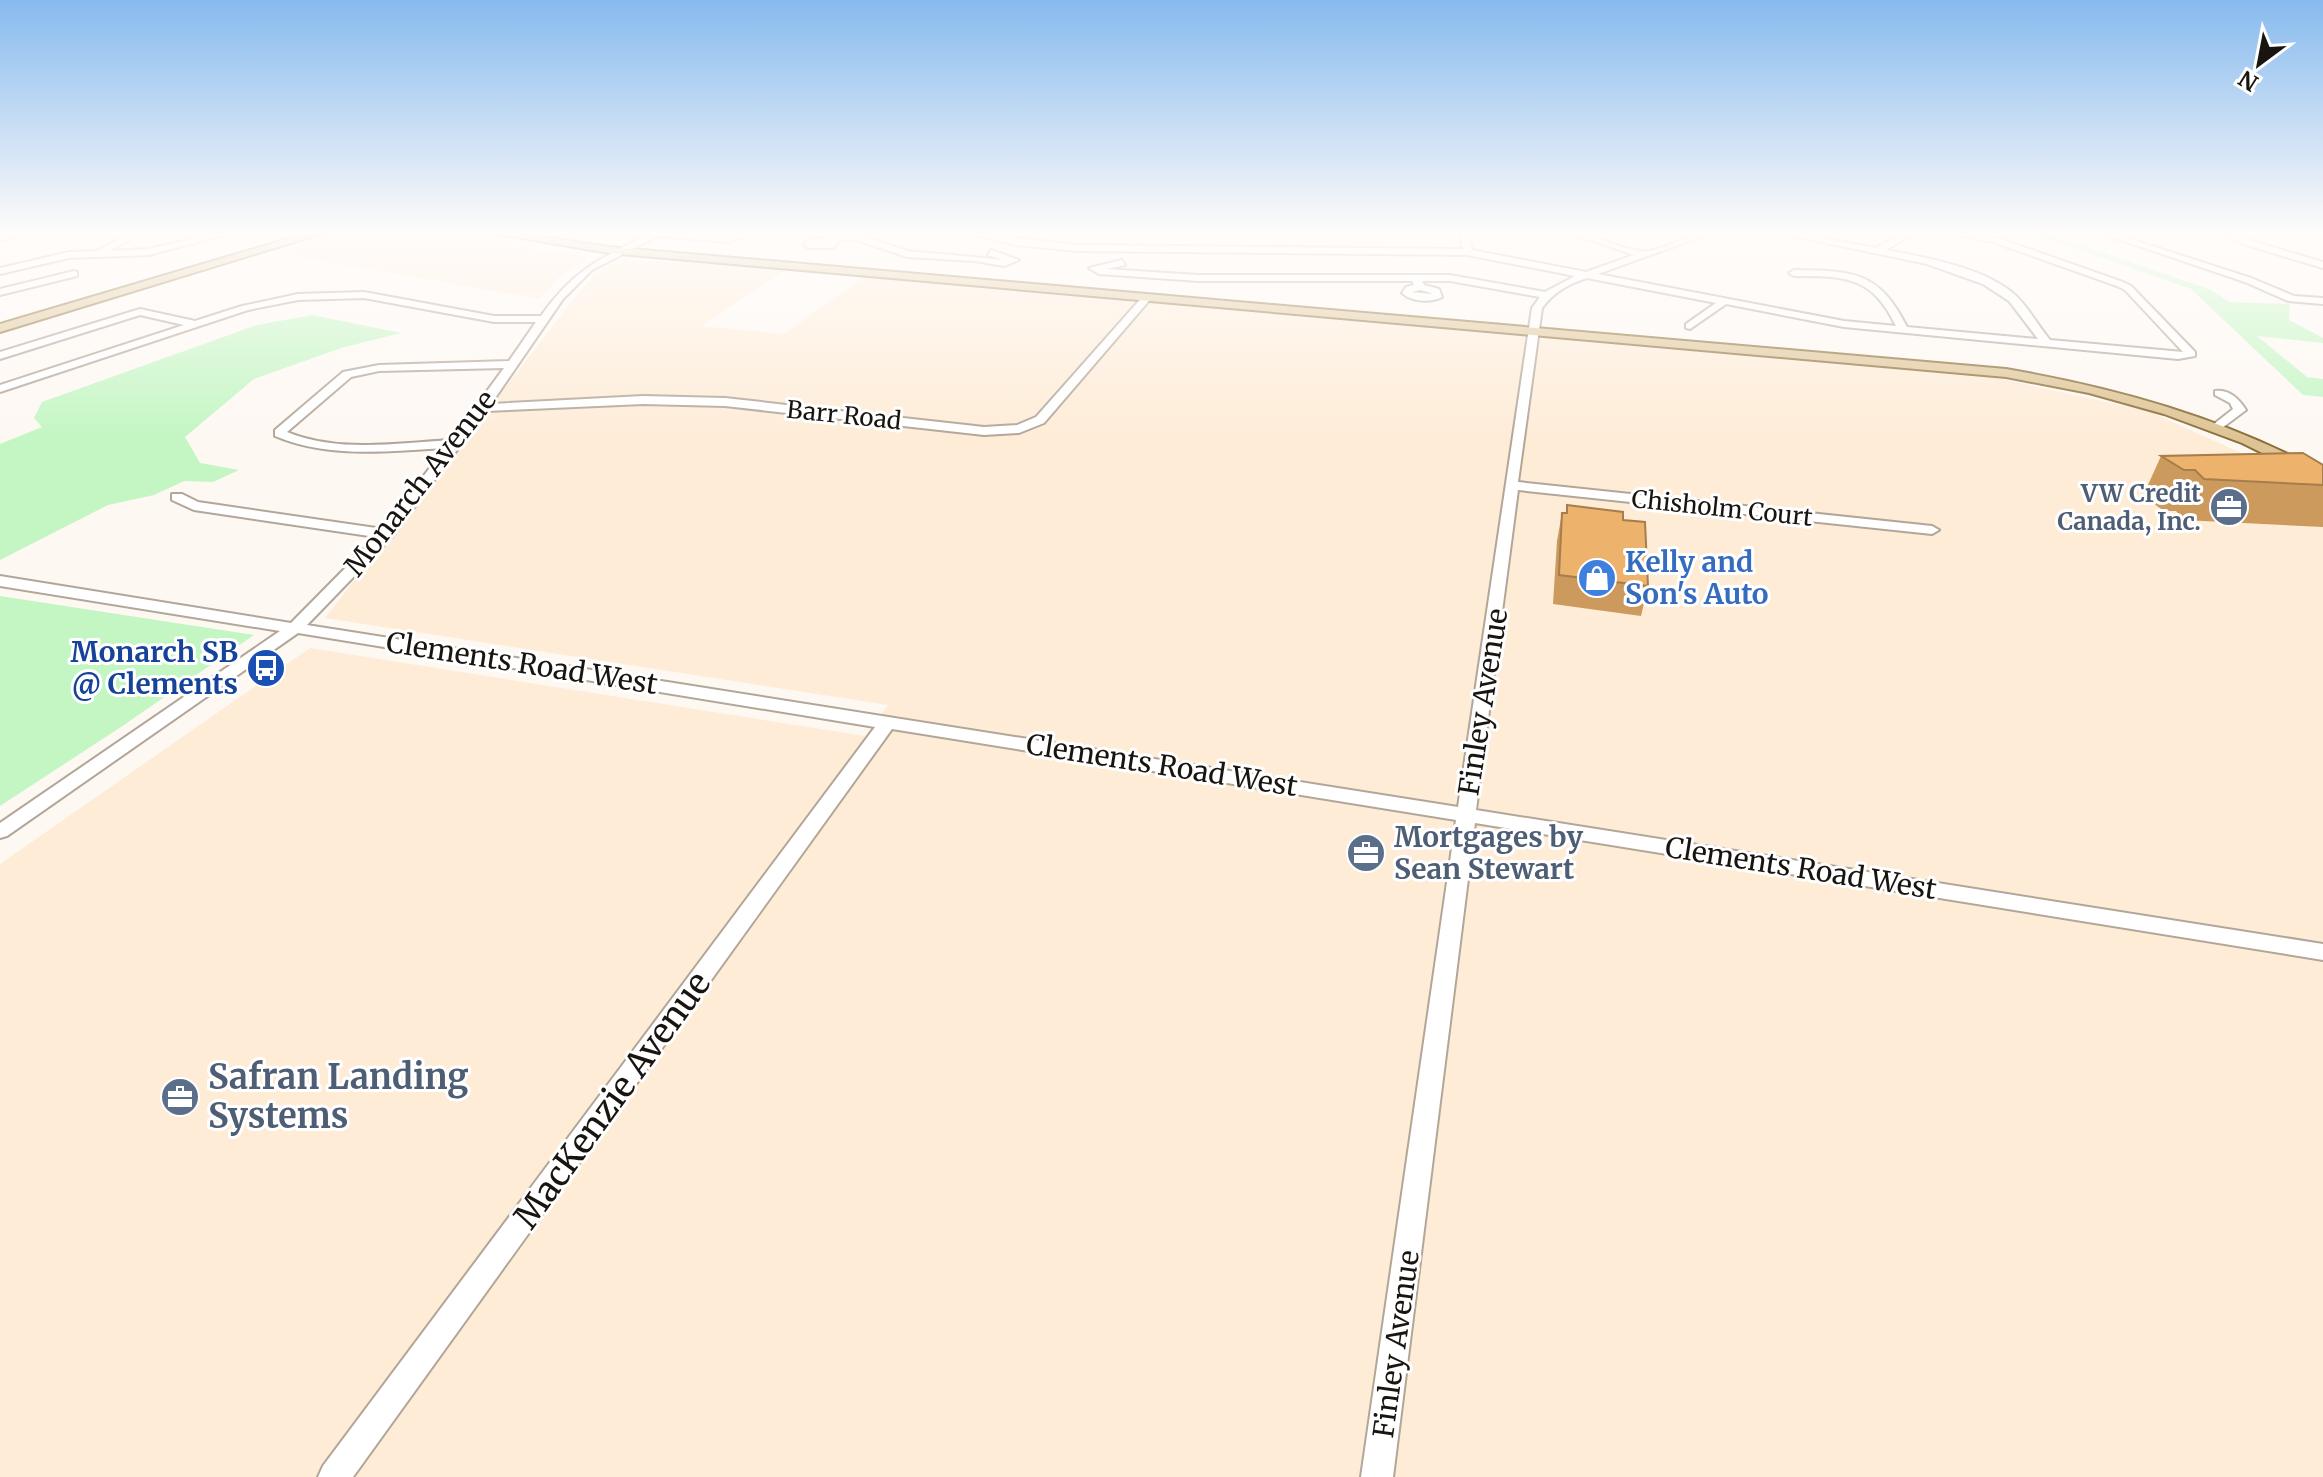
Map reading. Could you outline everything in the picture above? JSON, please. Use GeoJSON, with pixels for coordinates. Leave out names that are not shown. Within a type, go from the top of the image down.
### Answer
{"type":"FeatureCollection","features":[{"type":"Feature","properties":{"kind":"main road"},"geometry":{"type":"LineString","coordinates":[[0,321],[68,301]]}},
{"type":"Feature","properties":{"kind":"main road"},"geometry":{"type":"LineString","coordinates":[[0,328],[91,301]]}},
{"type":"Feature","properties":{"kind":"main road"},"geometry":{"type":"LineString","coordinates":[[1204,301],[2006,373],[2133,398],[2254,441],[2323,478]]}},
{"type":"Feature","properties":{"kind":"street"},"geometry":{"type":"LineString","coordinates":[[0,389],[277,301]]}},
{"type":"Feature","properties":{"kind":"street"},"geometry":{"type":"LineString","coordinates":[[396,301],[494,319],[544,319]]}},
{"type":"Feature","properties":{"kind":"street","name":"Monarch Avenue"},"geometry":{"type":"LineString","coordinates":[[0,832],[295,628],[387,534],[482,408],[556,301]]}},
{"type":"Feature","properties":{"kind":"street","name":"Barr Road"},"geometry":{"type":"LineString","coordinates":[[482,408],[679,400],[725,402],[984,431],[1019,429],[1040,420],[1144,301]]}},
{"type":"Feature","properties":{"kind":"street","name":"Finley Avenue"},"geometry":{"type":"LineString","coordinates":[[1377,1477],[1532,330],[1537,308],[1542,301]]}},
{"type":"Feature","properties":{"kind":"street"},"geometry":{"type":"LineString","coordinates":[[1718,301],[1844,324],[2178,356],[2191,354],[2140,301]]}},
{"type":"Feature","properties":{"kind":"street"},"geometry":{"type":"LineString","coordinates":[[1887,301],[1903,330]]}},
{"type":"Feature","properties":{"kind":"street"},"geometry":{"type":"LineString","coordinates":[[2016,301],[2046,343]]}},
{"type":"Feature","properties":{"kind":"street"},"geometry":{"type":"LineString","coordinates":[[1690,326],[1723,302]]}},
{"type":"Feature","properties":{"kind":"street"},"geometry":{"type":"LineString","coordinates":[[0,356],[140,312],[197,324]]}},
{"type":"Feature","properties":{"kind":"street"},"geometry":{"type":"LineString","coordinates":[[452,444],[347,448],[291,439],[279,433],[338,380],[355,372],[379,368],[512,364]]}},
{"type":"Feature","properties":{"kind":"street"},"geometry":{"type":"LineString","coordinates":[[0,376],[22,382]]}},
{"type":"Feature","properties":{"kind":"street"},"geometry":{"type":"LineString","coordinates":[[2218,427],[2240,410],[2234,401],[2219,393]]}},
{"type":"Feature","properties":{"kind":"street","name":"Chisholm Court"},"geometry":{"type":"LineString","coordinates":[[1512,485],[1932,530]]}},
{"type":"Feature","properties":{"kind":"street"},"geometry":{"type":"LineString","coordinates":[[177,497],[194,506],[387,534]]}},
{"type":"Feature","properties":{"kind":"street","name":"Clements Road West"},"geometry":{"type":"LineString","coordinates":[[0,581],[2323,952]]}},
{"type":"Feature","properties":{"kind":"street","name":"MacKenzie Avenue"},"geometry":{"type":"LineString","coordinates":[[334,1477],[888,722]]}},
{"type":"Feature","properties":{"kind":"shaded area"},"geometry":{"type":"Polygon","coordinates":[[[572,301],[739,301],[701,326],[784,334],[830,301],[1145,301],[1988,376],[2148,411],[2290,475],[2323,495],[2323,1477],[0,1477],[0,864],[310,648],[865,736],[888,705],[325,618],[572,301]]]}},
{"type":"Feature","properties":{"kind":"green space"},"geometry":{"type":"Polygon","coordinates":[[[2204,301],[2290,304],[2289,320],[2323,338],[2323,343],[2257,336],[2307,377],[2323,379],[2323,397],[2303,395],[2204,301]]]}},
{"type":"Feature","properties":{"kind":"green space"},"geometry":{"type":"Polygon","coordinates":[[[312,315],[401,333],[341,348],[254,379],[185,437],[200,463],[239,470],[213,482],[184,481],[154,495],[108,505],[0,560],[0,444],[42,427],[34,418],[42,402],[257,325],[312,315]]]}},
{"type":"Feature","properties":{"kind":"green space"},"geometry":{"type":"Polygon","coordinates":[[[0,596],[254,635],[0,806],[0,596]]]}},
{"type":"Feature","properties":{"kind":"building"},"geometry":{"type":"Polygon","coordinates":[[[2303,453],[2323,465],[2323,485],[2204,479],[2195,470],[2184,470],[2161,456],[2303,453]]]}},
{"type":"Feature","properties":{"kind":"building"},"geometry":{"type":"Polygon","coordinates":[[[1567,505],[1623,512],[1623,520],[1645,522],[1648,586],[1559,575],[1562,513],[1567,513],[1567,505]]]}},
{"type":"Feature","properties":{"kind":"place","name":"VW Credit Canada, Inc."},"geometry":{"type":"Point","coordinates":[2229,507]}},
{"type":"Feature","properties":{"kind":"place","name":"Kelly and Son's Auto"},"geometry":{"type":"Point","coordinates":[1597,578]}},
{"type":"Feature","properties":{"kind":"place","name":"Monarch SB @ Clements"},"geometry":{"type":"Point","coordinates":[266,668]}},
{"type":"Feature","properties":{"kind":"place","name":"Mortgages by Sean Stewart"},"geometry":{"type":"Point","coordinates":[1366,853]}},
{"type":"Feature","properties":{"kind":"place","name":"Safran Landing Systems"},"geometry":{"type":"Point","coordinates":[180,1097]}}]}
